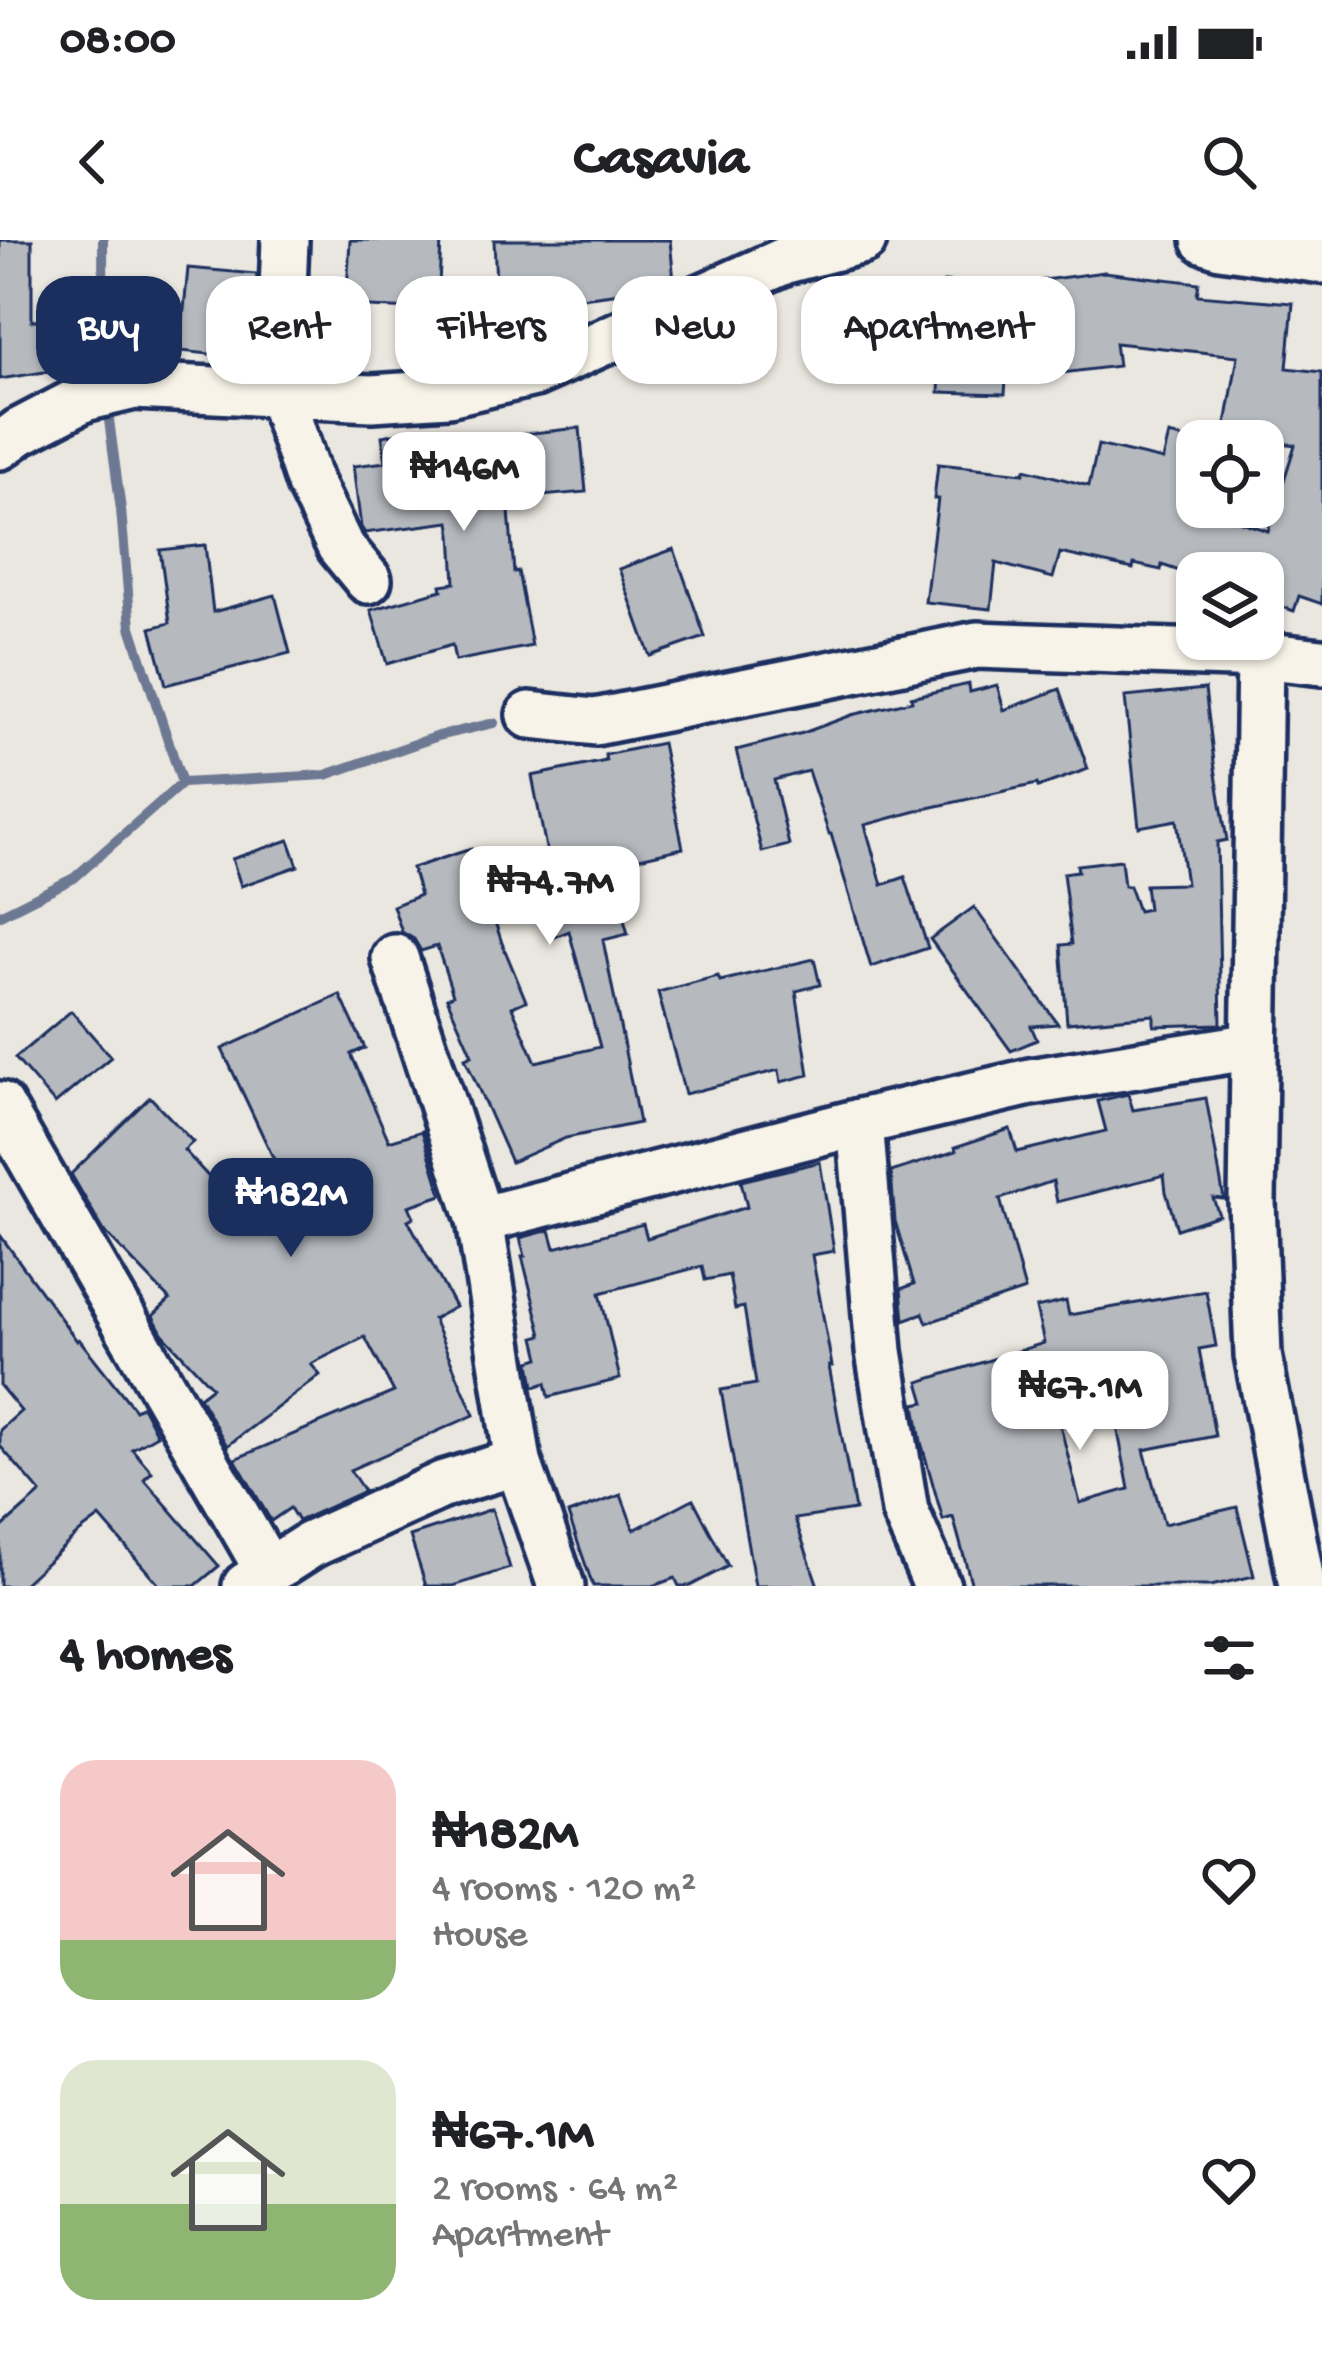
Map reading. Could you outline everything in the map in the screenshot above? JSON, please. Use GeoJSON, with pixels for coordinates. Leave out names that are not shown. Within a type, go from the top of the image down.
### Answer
{"type":"FeatureCollection","features":[{"type":"Feature","properties":{"kind":"street"},"geometry":{"type":"LineString","coordinates":[[286,240],[279,391],[310,484],[340,546],[368,580]]}},
{"type":"Feature","properties":{"kind":"street"},"geometry":{"type":"LineString","coordinates":[[0,446],[83,398],[134,386],[372,398],[448,394],[533,373],[786,260],[863,240]]}},
{"type":"Feature","properties":{"kind":"street"},"geometry":{"type":"LineString","coordinates":[[1216,242],[1322,260]]}},
{"type":"Feature","properties":{"kind":"street"},"geometry":{"type":"LineString","coordinates":[[530,715],[595,722],[977,645],[1176,652]]}},
{"type":"Feature","properties":{"kind":"street"},"geometry":{"type":"LineString","coordinates":[[1284,658],[1322,662]]}},
{"type":"Feature","properties":{"kind":"street"},"geometry":{"type":"LineString","coordinates":[[1260,660],[1252,1202],[1258,1355],[1295,1579]]}},
{"type":"Feature","properties":{"kind":"street"},"geometry":{"type":"LineString","coordinates":[[395,958],[481,1220],[518,1462],[561,1586]]}},
{"type":"Feature","properties":{"kind":"street"},"geometry":{"type":"LineString","coordinates":[[481,1220],[1030,1082],[1253,1046]]}},
{"type":"Feature","properties":{"kind":"street"},"geometry":{"type":"LineString","coordinates":[[0,1105],[258,1579],[310,1545],[444,1484],[518,1462]]}},
{"type":"Feature","properties":{"kind":"street"},"geometry":{"type":"LineString","coordinates":[[860,1122],[879,1351],[905,1511],[937,1586]]}},
{"type":"Feature","properties":{"kind":"building"},"geometry":{"type":"Polygon","coordinates":[[[0,240],[32,240],[36,373],[0,379],[0,240]]]}},
{"type":"Feature","properties":{"kind":"building"},"geometry":{"type":"Polygon","coordinates":[[[350,240],[441,240],[439,276],[395,276],[395,308],[371,307],[371,276],[348,276],[350,240]]]}},
{"type":"Feature","properties":{"kind":"building"},"geometry":{"type":"Polygon","coordinates":[[[494,240],[670,240],[674,276],[612,276],[612,294],[588,297],[588,276],[496,276],[494,240]]]}},
{"type":"Feature","properties":{"kind":"building"},"geometry":{"type":"Polygon","coordinates":[[[188,268],[257,274],[206,276],[206,354],[182,351],[188,268]]]}},
{"type":"Feature","properties":{"kind":"building"},"geometry":{"type":"Polygon","coordinates":[[[1104,272],[1199,283],[1197,295],[1293,303],[1287,368],[1322,372],[1322,604],[1299,596],[1294,611],[1284,607],[1284,552],[1176,552],[1176,570],[1162,565],[1161,570],[1134,564],[1133,569],[1060,553],[1053,578],[996,563],[991,609],[925,602],[938,464],[1024,473],[1025,469],[1089,486],[1098,445],[1163,460],[1169,435],[1176,437],[1176,528],[1284,528],[1284,480],[1295,445],[1284,443],[1284,420],[1227,420],[1238,356],[1115,343],[1118,366],[1075,371],[1074,276],[1104,272]]]}},
{"type":"Feature","properties":{"kind":"building"},"geometry":{"type":"Polygon","coordinates":[[[939,384],[1006,384],[1005,394],[939,392],[939,384]]]}},
{"type":"Feature","properties":{"kind":"building"},"geometry":{"type":"Polygon","coordinates":[[[580,428],[586,492],[508,499],[514,572],[518,571],[532,646],[455,661],[452,645],[387,664],[371,610],[455,583],[450,522],[365,533],[353,466],[386,462],[382,436],[411,431],[415,449],[580,428]]]}},
{"type":"Feature","properties":{"kind":"building"},"geometry":{"type":"Polygon","coordinates":[[[205,545],[213,612],[275,595],[290,653],[166,685],[151,628],[170,623],[160,550],[205,545]]]}},
{"type":"Feature","properties":{"kind":"building"},"geometry":{"type":"Polygon","coordinates":[[[674,549],[705,637],[650,656],[619,569],[674,549]]]}},
{"type":"Feature","properties":{"kind":"building"},"geometry":{"type":"Polygon","coordinates":[[[969,684],[970,692],[997,685],[1004,710],[1060,689],[1088,769],[1038,787],[865,825],[882,885],[905,877],[928,948],[871,967],[808,771],[774,780],[789,845],[762,852],[736,750],[969,684]]]}},
{"type":"Feature","properties":{"kind":"building"},"geometry":{"type":"Polygon","coordinates":[[[1205,689],[1227,840],[1217,842],[1221,1024],[1154,1026],[1154,1015],[1067,1023],[1061,945],[1072,944],[1063,873],[1078,871],[1077,865],[1121,860],[1124,886],[1129,886],[1138,911],[1148,909],[1145,885],[1186,884],[1177,820],[1139,827],[1125,697],[1205,689]]]}},
{"type":"Feature","properties":{"kind":"building"},"geometry":{"type":"Polygon","coordinates":[[[662,743],[683,848],[613,864],[628,934],[603,940],[639,1123],[566,1138],[511,1162],[465,1058],[472,1055],[447,998],[453,995],[437,946],[421,951],[402,932],[393,906],[420,895],[412,868],[471,849],[526,1001],[512,1007],[536,1062],[600,1047],[569,931],[555,937],[540,883],[552,879],[532,776],[606,761],[605,755],[662,743]]]}},
{"type":"Feature","properties":{"kind":"building"},"geometry":{"type":"Polygon","coordinates":[[[289,840],[298,866],[241,886],[232,859],[289,840]]]}},
{"type":"Feature","properties":{"kind":"building"},"geometry":{"type":"Polygon","coordinates":[[[974,907],[1058,1024],[1031,1026],[1037,1040],[1011,1051],[930,939],[974,907]]]}},
{"type":"Feature","properties":{"kind":"building"},"geometry":{"type":"Polygon","coordinates":[[[814,959],[820,985],[796,991],[809,1075],[781,1082],[779,1070],[685,1094],[658,992],[814,959]]]}},
{"type":"Feature","properties":{"kind":"building"},"geometry":{"type":"Polygon","coordinates":[[[340,995],[365,1048],[351,1054],[389,1141],[422,1131],[442,1195],[409,1206],[414,1217],[408,1220],[455,1307],[433,1319],[474,1415],[350,1470],[364,1491],[298,1521],[290,1508],[271,1521],[235,1459],[394,1392],[365,1337],[311,1364],[320,1375],[227,1446],[199,1397],[212,1387],[162,1333],[153,1316],[170,1300],[104,1231],[71,1174],[150,1097],[193,1142],[184,1150],[254,1221],[294,1202],[222,1049],[340,995]]]}},
{"type":"Feature","properties":{"kind":"building"},"geometry":{"type":"Polygon","coordinates":[[[71,1011],[111,1057],[55,1104],[15,1058],[71,1011]]]}},
{"type":"Feature","properties":{"kind":"building"},"geometry":{"type":"Polygon","coordinates":[[[1128,1094],[1133,1110],[1206,1098],[1224,1199],[1213,1198],[1219,1215],[1177,1229],[1164,1175],[1057,1202],[1053,1181],[1000,1199],[1025,1290],[927,1323],[923,1313],[904,1320],[901,1289],[914,1284],[895,1221],[891,1172],[1010,1129],[1017,1152],[1106,1131],[1098,1101],[1128,1094]]]}},
{"type":"Feature","properties":{"kind":"building"},"geometry":{"type":"Polygon","coordinates":[[[820,1162],[834,1251],[812,1255],[855,1510],[795,1519],[818,1586],[755,1586],[721,1390],[756,1384],[744,1307],[735,1309],[729,1275],[705,1280],[702,1266],[600,1293],[620,1379],[549,1397],[546,1383],[534,1387],[530,1361],[540,1358],[535,1337],[542,1335],[520,1238],[550,1230],[555,1248],[643,1224],[647,1238],[747,1207],[741,1181],[820,1162]]]}},
{"type":"Feature","properties":{"kind":"building"},"geometry":{"type":"Polygon","coordinates":[[[0,1235],[77,1341],[135,1410],[142,1406],[157,1435],[132,1449],[152,1472],[144,1479],[219,1566],[195,1586],[160,1586],[100,1517],[21,1586],[0,1586],[0,1529],[41,1493],[0,1446],[0,1430],[21,1411],[0,1386],[0,1235]]]}},
{"type":"Feature","properties":{"kind":"building"},"geometry":{"type":"Polygon","coordinates":[[[1206,1291],[1216,1346],[1199,1349],[1215,1436],[1144,1450],[1164,1524],[1237,1507],[1254,1576],[1211,1586],[972,1586],[953,1517],[943,1520],[921,1442],[915,1404],[925,1402],[919,1382],[1044,1343],[1036,1308],[1066,1301],[1069,1315],[1206,1291]],[[1109,1385],[1053,1397],[1080,1503],[1129,1489],[1109,1385]]]}},
{"type":"Feature","properties":{"kind":"building"},"geometry":{"type":"Polygon","coordinates":[[[621,1495],[634,1530],[693,1499],[728,1566],[690,1586],[679,1586],[675,1578],[653,1586],[593,1586],[568,1514],[621,1495]]]}},
{"type":"Feature","properties":{"kind":"building"},"geometry":{"type":"Polygon","coordinates":[[[492,1509],[510,1568],[453,1586],[426,1586],[410,1536],[492,1509]]]}},
{"type":"Feature","properties":{"kind":"waterway"},"geometry":{"type":"LineString","coordinates":[[103,240],[103,276]]}},
{"type":"Feature","properties":{"kind":"waterway"},"geometry":{"type":"LineString","coordinates":[[107,405],[131,627],[182,783]]}},
{"type":"Feature","properties":{"kind":"waterway"},"geometry":{"type":"LineString","coordinates":[[0,915],[74,878],[182,783],[326,775],[438,736],[494,723]]}}]}
